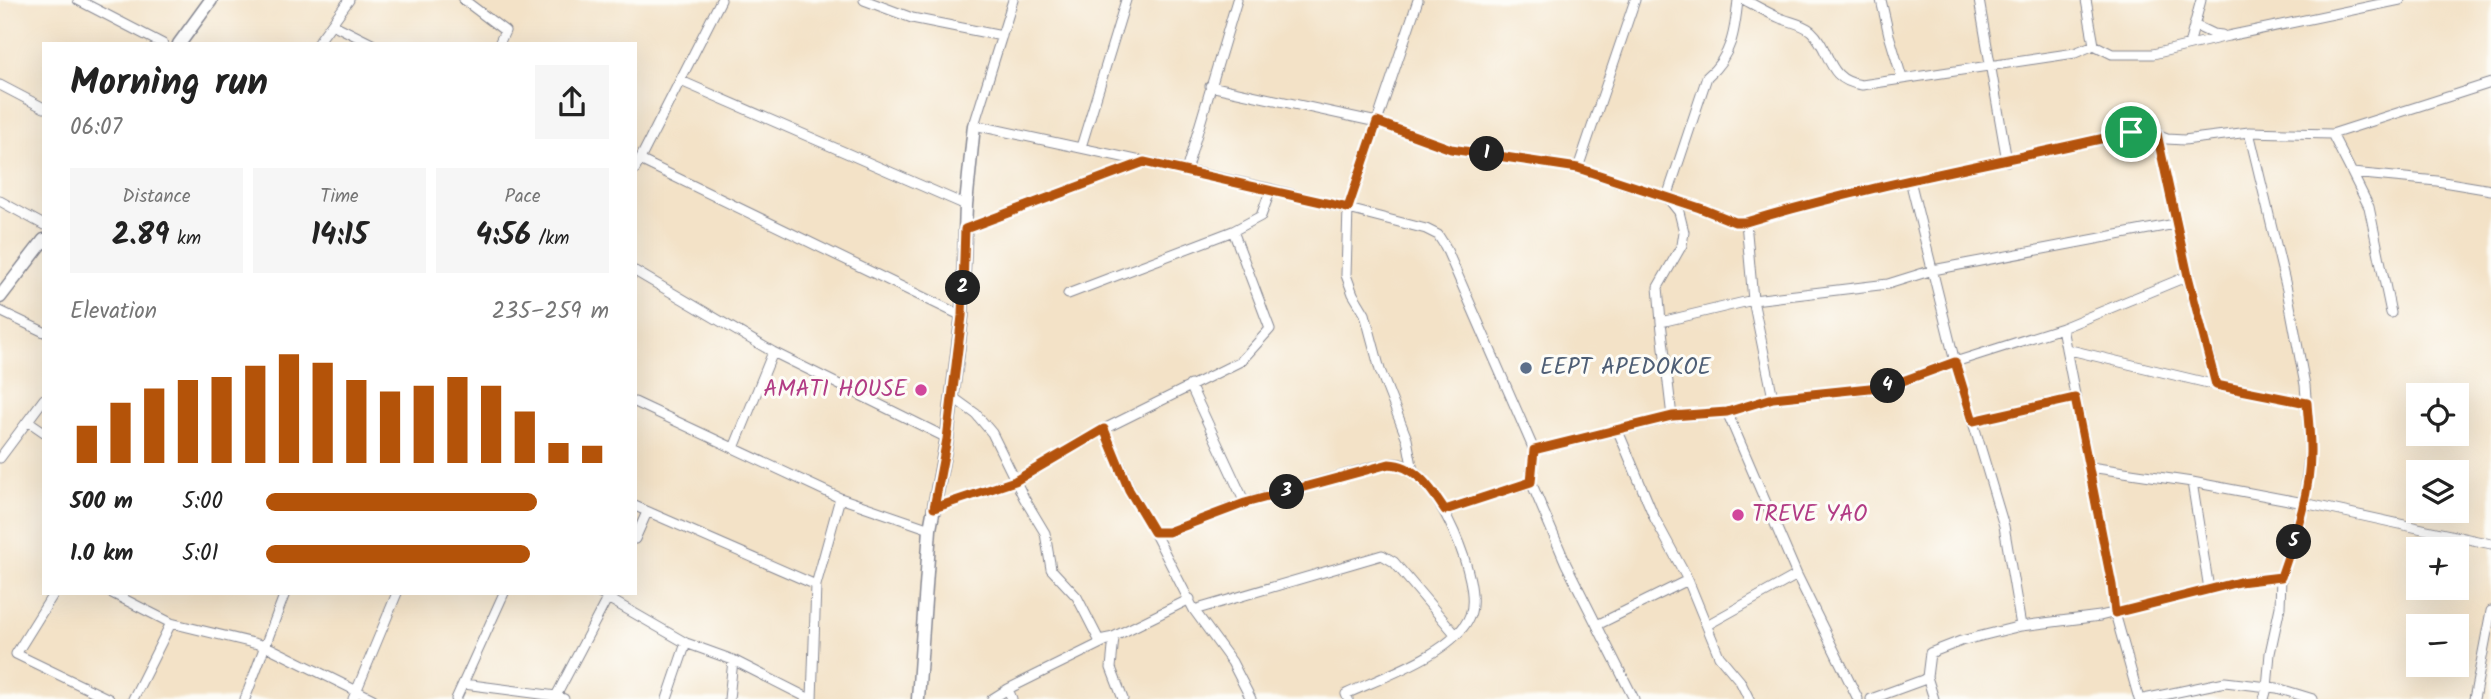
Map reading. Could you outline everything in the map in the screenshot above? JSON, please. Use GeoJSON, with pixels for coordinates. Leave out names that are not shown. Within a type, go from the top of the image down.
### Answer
{"type":"FeatureCollection","features":[{"type":"Feature","properties":{"kind":"street"},"geometry":{"type":"LineString","coordinates":[[78,0],[159,42]]}},
{"type":"Feature","properties":{"kind":"street"},"geometry":{"type":"LineString","coordinates":[[180,42],[211,0]]}},
{"type":"Feature","properties":{"kind":"street"},"geometry":{"type":"LineString","coordinates":[[318,42],[349,0]]}},
{"type":"Feature","properties":{"kind":"street"},"geometry":{"type":"LineString","coordinates":[[464,0],[505,31],[500,42]]}},
{"type":"Feature","properties":{"kind":"street"},"geometry":{"type":"LineString","coordinates":[[721,0],[638,165],[962,316]]}},
{"type":"Feature","properties":{"kind":"street"},"geometry":{"type":"LineString","coordinates":[[864,0],[912,18],[1002,36]]}},
{"type":"Feature","properties":{"kind":"street"},"geometry":{"type":"LineString","coordinates":[[918,699],[930,529],[947,439],[962,316],[966,205],[974,125],[1013,0]]}},
{"type":"Feature","properties":{"kind":"street"},"geometry":{"type":"LineString","coordinates":[[1081,147],[1126,0]]}},
{"type":"Feature","properties":{"kind":"street"},"geometry":{"type":"LineString","coordinates":[[1186,171],[1237,0]]}},
{"type":"Feature","properties":{"kind":"street"},"geometry":{"type":"LineString","coordinates":[[1413,471],[1407,439],[1380,370],[1365,314],[1346,275],[1348,208],[1418,0]]}},
{"type":"Feature","properties":{"kind":"street"},"geometry":{"type":"LineString","coordinates":[[1578,168],[1635,0]]}},
{"type":"Feature","properties":{"kind":"street"},"geometry":{"type":"LineString","coordinates":[[1667,197],[1707,77],[1720,67],[1730,48],[1738,0]]}},
{"type":"Feature","properties":{"kind":"street"},"geometry":{"type":"LineString","coordinates":[[1745,0],[1814,33],[1837,74],[1853,84],[1862,85],[2075,53],[2094,45],[2112,54],[2152,54],[2400,0]]}},
{"type":"Feature","properties":{"kind":"street"},"geometry":{"type":"LineString","coordinates":[[1881,0],[1902,78]]}},
{"type":"Feature","properties":{"kind":"street"},"geometry":{"type":"LineString","coordinates":[[1979,0],[2007,161]]}},
{"type":"Feature","properties":{"kind":"street"},"geometry":{"type":"LineString","coordinates":[[2086,0],[2094,45]]}},
{"type":"Feature","properties":{"kind":"street"},"geometry":{"type":"LineString","coordinates":[[2189,46],[2201,0]]}},
{"type":"Feature","properties":{"kind":"street"},"geometry":{"type":"LineString","coordinates":[[332,24],[368,42]]}},
{"type":"Feature","properties":{"kind":"street"},"geometry":{"type":"LineString","coordinates":[[2194,25],[2213,34],[2228,36]]}},
{"type":"Feature","properties":{"kind":"street"},"geometry":{"type":"LineString","coordinates":[[681,82],[966,205]]}},
{"type":"Feature","properties":{"kind":"street"},"geometry":{"type":"LineString","coordinates":[[1210,86],[1377,122],[1451,149],[1578,168],[1735,222],[1746,222],[1910,180],[2131,132],[2146,131],[2167,139],[2249,132],[2332,134],[2491,83]]}},
{"type":"Feature","properties":{"kind":"street"},"geometry":{"type":"LineString","coordinates":[[0,85],[42,107]]}},
{"type":"Feature","properties":{"kind":"street"},"geometry":{"type":"LineString","coordinates":[[974,125],[1271,189],[1426,229],[1438,235],[1534,450],[1531,482],[1566,564],[1634,699]]}},
{"type":"Feature","properties":{"kind":"street"},"geometry":{"type":"LineString","coordinates":[[2249,132],[2287,290],[2307,403],[2310,449],[2304,503],[2281,577],[2280,607],[2264,699]]}},
{"type":"Feature","properties":{"kind":"street"},"geometry":{"type":"LineString","coordinates":[[2157,134],[2175,224],[2216,385]]}},
{"type":"Feature","properties":{"kind":"street"},"geometry":{"type":"LineString","coordinates":[[2332,134],[2369,207],[2391,313]]}},
{"type":"Feature","properties":{"kind":"street"},"geometry":{"type":"LineString","coordinates":[[965,229],[1144,162]]}},
{"type":"Feature","properties":{"kind":"street"},"geometry":{"type":"LineString","coordinates":[[2352,173],[2437,181],[2491,190]]}},
{"type":"Feature","properties":{"kind":"street"},"geometry":{"type":"LineString","coordinates":[[1910,180],[1955,362],[2004,526],[2021,626]]}},
{"type":"Feature","properties":{"kind":"street"},"geometry":{"type":"LineString","coordinates":[[1068,294],[1233,230],[1261,216],[1271,189]]}},
{"type":"Feature","properties":{"kind":"street"},"geometry":{"type":"LineString","coordinates":[[1667,197],[1679,212],[1684,232],[1682,245],[1658,288],[1672,416]]}},
{"type":"Feature","properties":{"kind":"street"},"geometry":{"type":"LineString","coordinates":[[0,201],[42,224]]}},
{"type":"Feature","properties":{"kind":"street"},"geometry":{"type":"LineString","coordinates":[[1746,222],[1753,300],[1773,398]]}},
{"type":"Feature","properties":{"kind":"street"},"geometry":{"type":"LineString","coordinates":[[1661,322],[1753,300],[1888,284],[1933,270],[2175,224]]}},
{"type":"Feature","properties":{"kind":"street"},"geometry":{"type":"LineString","coordinates":[[934,508],[1015,481],[1104,429],[1241,361],[1270,329],[1233,230]]}},
{"type":"Feature","properties":{"kind":"street"},"geometry":{"type":"LineString","coordinates":[[0,297],[42,243]]}},
{"type":"Feature","properties":{"kind":"street"},"geometry":{"type":"LineString","coordinates":[[637,272],[773,352],[947,439]]}},
{"type":"Feature","properties":{"kind":"street"},"geometry":{"type":"LineString","coordinates":[[1534,450],[1672,416],[1727,412],[1773,398],[1889,386],[2062,328],[2188,276]]}},
{"type":"Feature","properties":{"kind":"street"},"geometry":{"type":"LineString","coordinates":[[0,311],[42,331]]}},
{"type":"Feature","properties":{"kind":"street"},"geometry":{"type":"LineString","coordinates":[[2062,328],[2112,585],[2115,613],[2141,699],[2225,682],[2313,699]]}},
{"type":"Feature","properties":{"kind":"street"},"geometry":{"type":"LineString","coordinates":[[2066,349],[2216,385],[2307,403]]}},
{"type":"Feature","properties":{"kind":"street"},"geometry":{"type":"LineString","coordinates":[[734,448],[773,352]]}},
{"type":"Feature","properties":{"kind":"street"},"geometry":{"type":"LineString","coordinates":[[1190,385],[1245,503]]}},
{"type":"Feature","properties":{"kind":"street"},"geometry":{"type":"LineString","coordinates":[[951,396],[976,414],[992,433],[1015,481],[1045,533],[1051,569],[1077,597],[1099,640],[1114,637]]}},
{"type":"Feature","properties":{"kind":"street"},"geometry":{"type":"LineString","coordinates":[[1973,421],[2075,398]]}},
{"type":"Feature","properties":{"kind":"street"},"geometry":{"type":"LineString","coordinates":[[0,458],[42,402]]}},
{"type":"Feature","properties":{"kind":"street"},"geometry":{"type":"LineString","coordinates":[[637,403],[840,498],[930,529]]}},
{"type":"Feature","properties":{"kind":"street"},"geometry":{"type":"LineString","coordinates":[[1727,412],[1797,575],[1859,698]]}},
{"type":"Feature","properties":{"kind":"street"},"geometry":{"type":"LineString","coordinates":[[28,421],[42,431]]}},
{"type":"Feature","properties":{"kind":"street"},"geometry":{"type":"LineString","coordinates":[[1104,429],[1129,490],[1194,610],[1232,662],[1251,699]]}},
{"type":"Feature","properties":{"kind":"street"},"geometry":{"type":"LineString","coordinates":[[1618,431],[1655,519],[1689,580],[1719,656],[1740,681],[1749,699]]}},
{"type":"Feature","properties":{"kind":"street"},"geometry":{"type":"LineString","coordinates":[[1154,532],[1168,532],[1245,503],[1389,464],[1402,464],[1413,471],[1445,510],[1466,566],[1472,598],[1470,616],[1441,649],[1346,694],[1348,699]]}},
{"type":"Feature","properties":{"kind":"street"},"geometry":{"type":"LineString","coordinates":[[2090,467],[2192,482],[2304,503],[2491,544]]}},
{"type":"Feature","properties":{"kind":"street"},"geometry":{"type":"LineString","coordinates":[[1445,510],[1531,482]]}},
{"type":"Feature","properties":{"kind":"street"},"geometry":{"type":"LineString","coordinates":[[2192,482],[2209,589]]}},
{"type":"Feature","properties":{"kind":"street"},"geometry":{"type":"LineString","coordinates":[[464,684],[560,697],[606,595],[686,643],[733,660],[811,699],[816,585],[840,498]]}},
{"type":"Feature","properties":{"kind":"street"},"geometry":{"type":"LineString","coordinates":[[637,507],[816,585]]}},
{"type":"Feature","properties":{"kind":"street"},"geometry":{"type":"LineString","coordinates":[[637,535],[648,512]]}},
{"type":"Feature","properties":{"kind":"street"},"geometry":{"type":"LineString","coordinates":[[1194,610],[1382,555],[1394,562],[1456,635]]}},
{"type":"Feature","properties":{"kind":"street"},"geometry":{"type":"LineString","coordinates":[[1707,625],[1797,575]]}},
{"type":"Feature","properties":{"kind":"street"},"geometry":{"type":"LineString","coordinates":[[1934,699],[1927,677],[1928,658],[1934,651],[1961,640],[2021,626],[2115,613],[2255,579],[2281,577]]}},
{"type":"Feature","properties":{"kind":"street"},"geometry":{"type":"LineString","coordinates":[[1597,625],[1689,580]]}},
{"type":"Feature","properties":{"kind":"street"},"geometry":{"type":"LineString","coordinates":[[53,595],[16,654],[109,699]]}},
{"type":"Feature","properties":{"kind":"street"},"geometry":{"type":"LineString","coordinates":[[116,595],[171,623],[266,646],[355,695],[373,699]]}},
{"type":"Feature","properties":{"kind":"street"},"geometry":{"type":"LineString","coordinates":[[245,699],[284,595]]}},
{"type":"Feature","properties":{"kind":"street"},"geometry":{"type":"LineString","coordinates":[[355,695],[396,595]]}},
{"type":"Feature","properties":{"kind":"street"},"geometry":{"type":"LineString","coordinates":[[456,699],[503,595]]}},
{"type":"Feature","properties":{"kind":"street"},"geometry":{"type":"LineString","coordinates":[[992,699],[1190,599]]}},
{"type":"Feature","properties":{"kind":"street"},"geometry":{"type":"LineString","coordinates":[[2474,699],[2491,611]]}},
{"type":"Feature","properties":{"kind":"street"},"geometry":{"type":"LineString","coordinates":[[133,699],[171,623]]}},
{"type":"Feature","properties":{"kind":"street"},"geometry":{"type":"LineString","coordinates":[[1114,637],[1111,668],[1123,699]]}},
{"type":"Feature","properties":{"kind":"street"},"geometry":{"type":"LineString","coordinates":[[667,699],[686,643]]}},
{"type":"Feature","properties":{"kind":"street"},"geometry":{"type":"LineString","coordinates":[[729,699],[733,660]]}},
{"type":"Feature","properties":{"kind":"street"},"geometry":{"type":"LineString","coordinates":[[1871,699],[1927,677]]}},
{"type":"Feature","properties":{"kind":"street"},"geometry":{"type":"LineString","coordinates":[[1008,689],[1012,699]]}},
{"type":"Feature","properties":{"kind":"place","name":"EEPT APEDOKOE"},"geometry":{"type":"Point","coordinates":[1526,368]}},
{"type":"Feature","properties":{"kind":"place","name":"AMATI HOUSE"},"geometry":{"type":"Point","coordinates":[921,390]}},
{"type":"Feature","properties":{"kind":"place","name":"TREVE YAO"},"geometry":{"type":"Point","coordinates":[1738,515]}},
{"type":"Feature","properties":{"kind":"route"},"geometry":{"type":"LineString","coordinates":[[1377,122],[1451,149],[1578,168],[1735,222],[1746,222],[1862,190],[2007,161],[2131,132],[2146,131],[2157,134],[2175,224],[2216,385],[2307,403],[2310,449],[2308,478],[2293,544],[2281,577],[2239,582],[2115,613],[2112,585],[2075,398],[1973,421],[1955,362],[1889,386],[1773,398],[1727,412],[1672,416],[1534,450],[1531,482],[1445,510],[1413,471],[1402,464],[1389,464],[1245,503],[1168,532],[1154,532],[1129,490],[1104,429],[1015,481],[934,508],[947,439],[962,316],[965,229],[1144,162],[1348,208],[1377,122]]}}]}
